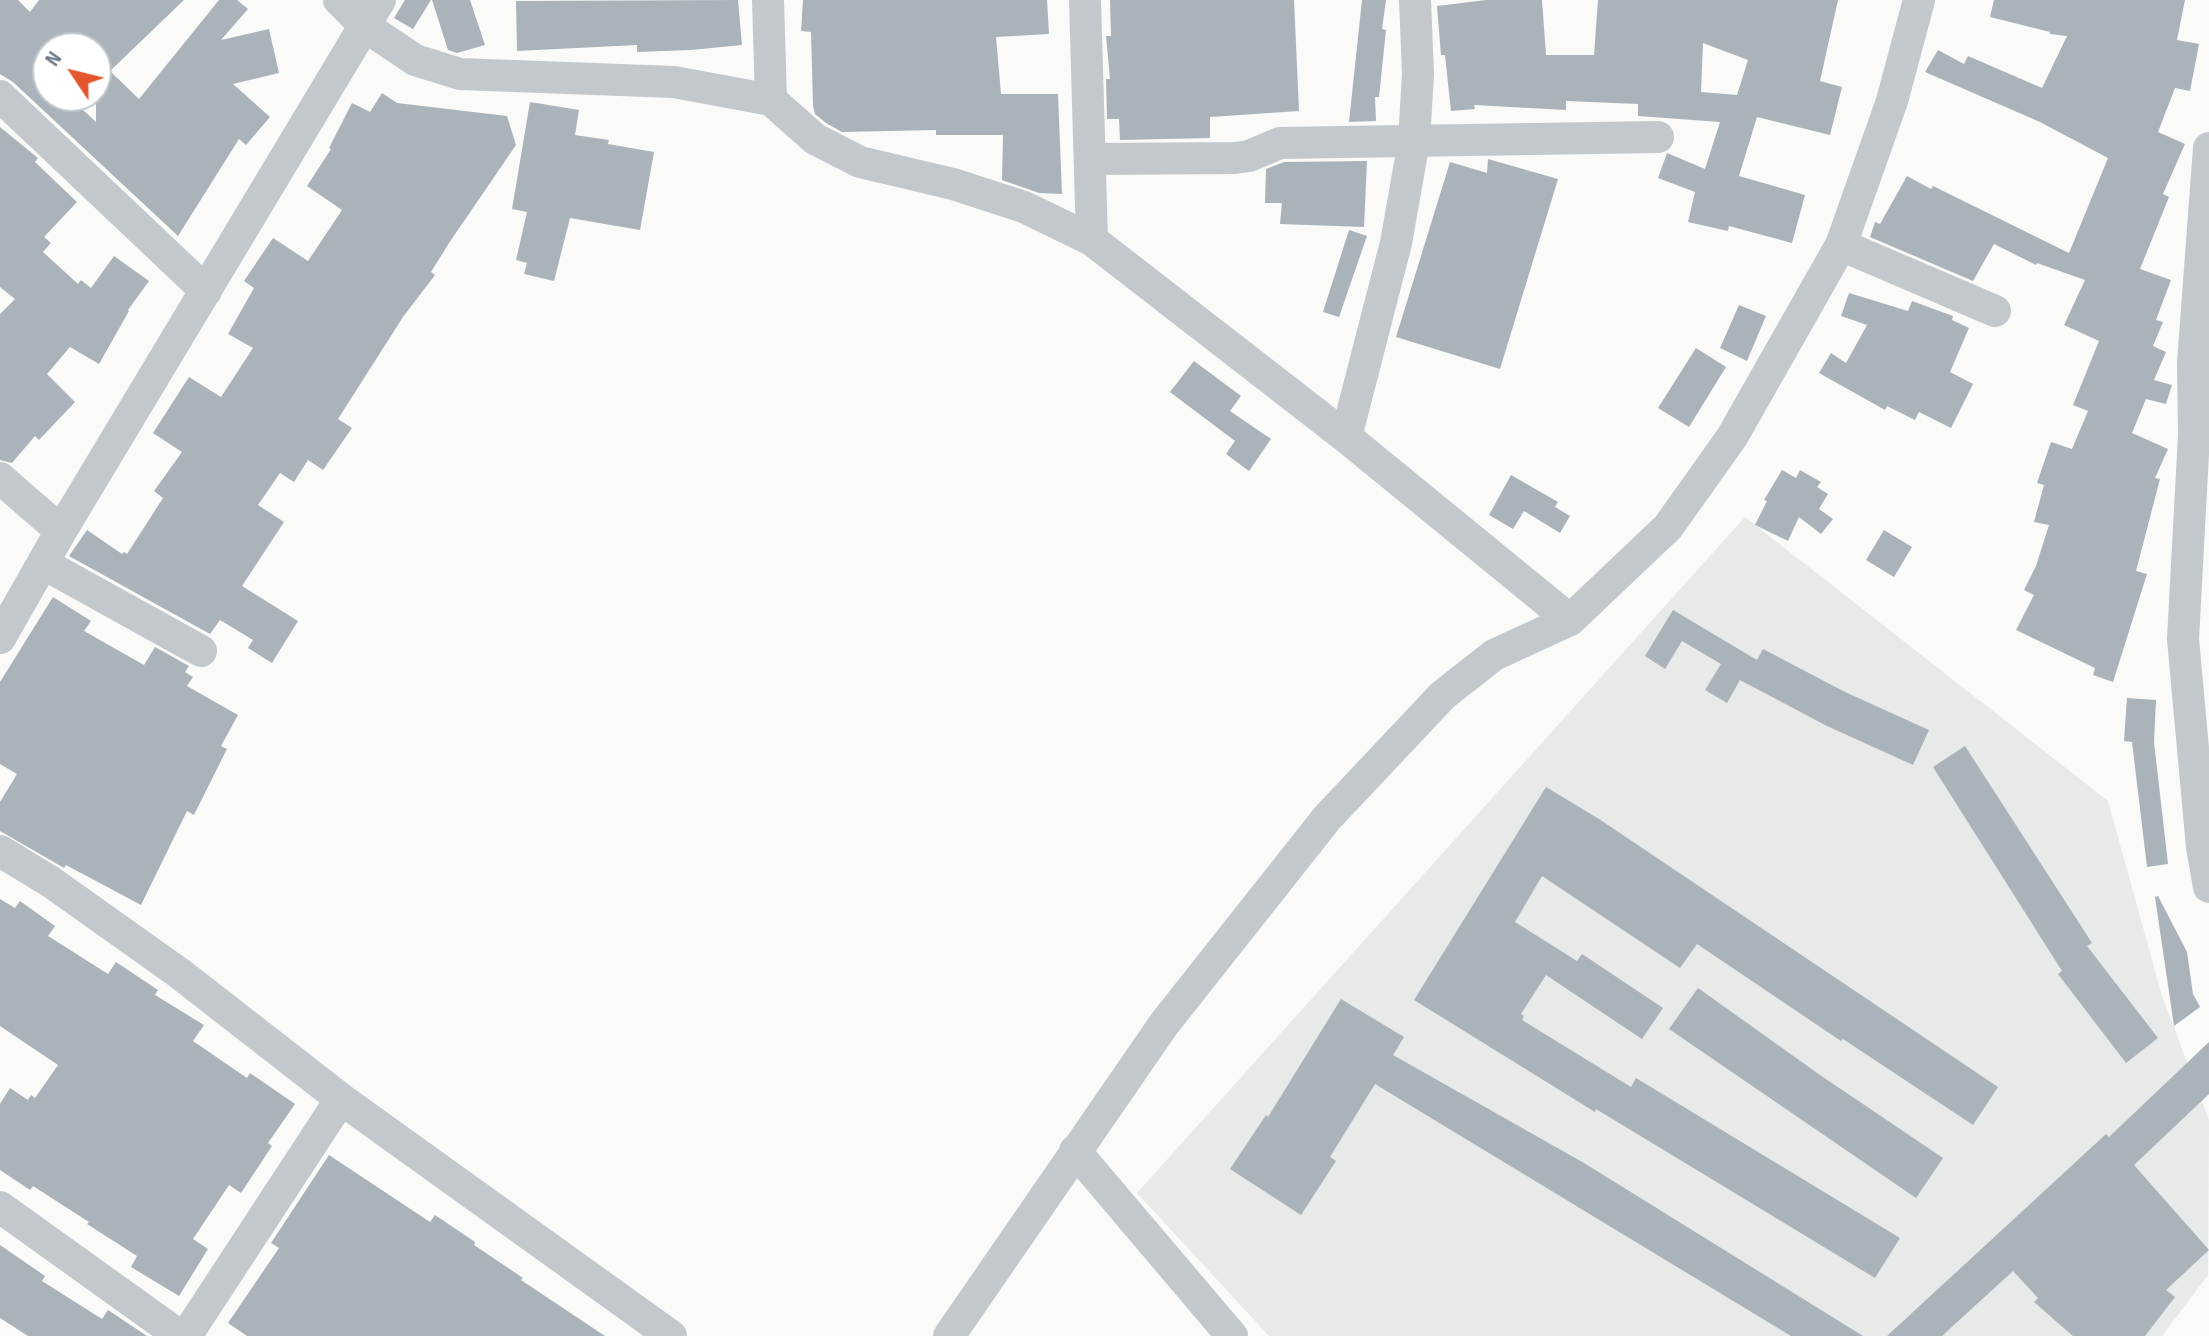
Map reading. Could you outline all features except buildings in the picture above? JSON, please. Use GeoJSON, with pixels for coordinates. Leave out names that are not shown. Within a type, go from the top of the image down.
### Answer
{"type":"FeatureCollection","features":[{"type":"Feature","properties":{"kind":"street"},"geometry":{"type":"LineString","coordinates":[[339,0],[373,14],[415,60],[460,74],[674,82],[771,100],[815,139],[860,162],[953,184],[1010,203],[1092,240],[1346,437],[1570,620]]}},
{"type":"Feature","properties":{"kind":"street"},"geometry":{"type":"LineString","coordinates":[[768,0],[771,100]]}},
{"type":"Feature","properties":{"kind":"street"},"geometry":{"type":"LineString","coordinates":[[1085,0],[1092,240]]}},
{"type":"Feature","properties":{"kind":"street"},"geometry":{"type":"LineString","coordinates":[[1346,437],[1396,243],[1414,141],[1418,74],[1415,0]]}},
{"type":"Feature","properties":{"kind":"street"},"geometry":{"type":"LineString","coordinates":[[949,1336],[1164,1024],[1338,807],[1443,695],[1494,655],[1570,620],[1668,527],[1732,437],[1841,245],[1892,101],[1919,0]]}},
{"type":"Feature","properties":{"kind":"street"},"geometry":{"type":"LineString","coordinates":[[0,638],[61,531],[373,14]]}},
{"type":"Feature","properties":{"kind":"street"},"geometry":{"type":"LineString","coordinates":[[0,96],[206,291]]}},
{"type":"Feature","properties":{"kind":"street"},"geometry":{"type":"LineString","coordinates":[[1091,159],[1235,158],[1249,156],[1280,143],[1658,137]]}},
{"type":"Feature","properties":{"kind":"street"},"geometry":{"type":"LineString","coordinates":[[2209,148],[2201,364],[2194,435],[2202,847],[2209,887]]}},
{"type":"Feature","properties":{"kind":"street"},"geometry":{"type":"LineString","coordinates":[[1841,245],[1995,311]]}},
{"type":"Feature","properties":{"kind":"street"},"geometry":{"type":"LineString","coordinates":[[0,478],[61,531]]}},
{"type":"Feature","properties":{"kind":"street"},"geometry":{"type":"LineString","coordinates":[[44,564],[201,651]]}},
{"type":"Feature","properties":{"kind":"street"},"geometry":{"type":"LineString","coordinates":[[0,851],[51,882],[179,973],[341,1099],[671,1336]]}},
{"type":"Feature","properties":{"kind":"street"},"geometry":{"type":"LineString","coordinates":[[0,1207],[183,1336],[341,1099]]}},
{"type":"Feature","properties":{"kind":"street"},"geometry":{"type":"LineString","coordinates":[[1075,1151],[1232,1336]]}},
{"type":"Feature","properties":{"kind":"shaded area"},"geometry":{"type":"Polygon","coordinates":[[[1745,517],[2108,801],[2162,996],[2209,1120],[2208,1275],[2162,1336],[1269,1336],[1137,1193],[1745,517]]]}}]}
